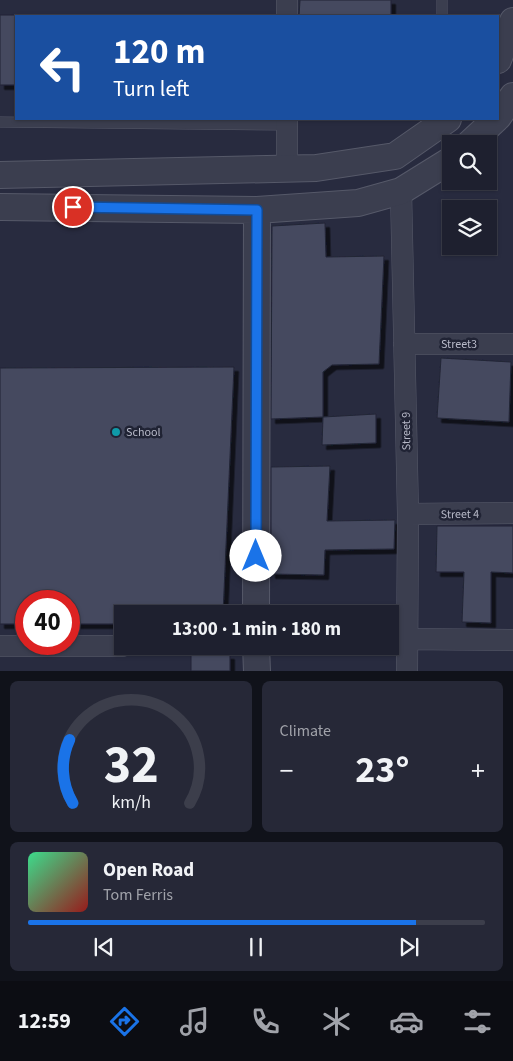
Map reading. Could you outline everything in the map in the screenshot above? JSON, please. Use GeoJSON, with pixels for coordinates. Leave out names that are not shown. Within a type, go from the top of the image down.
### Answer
{"type":"FeatureCollection","features":[{"type":"Feature","properties":{"kind":"street"},"geometry":{"type":"LineString","coordinates":[[287,0],[287,15]]}},
{"type":"Feature","properties":{"kind":"street"},"geometry":{"type":"LineString","coordinates":[[499,57],[513,21]]}},
{"type":"Feature","properties":{"kind":"street"},"geometry":{"type":"LineString","coordinates":[[479,135],[496,120]]}},
{"type":"Feature","properties":{"kind":"street"},"geometry":{"type":"LineString","coordinates":[[0,175],[72,175],[316,168],[395,156],[443,121]]}},
{"type":"Feature","properties":{"kind":"street"},"geometry":{"type":"LineString","coordinates":[[287,168],[288,122]]}},
{"type":"Feature","properties":{"kind":"street"},"geometry":{"type":"LineString","coordinates":[[0,207],[257,210],[358,203],[401,191],[442,166]]}},
{"type":"Feature","properties":{"kind":"street"},"geometry":{"type":"LineString","coordinates":[[72,175],[73,207]]}},
{"type":"Feature","properties":{"kind":"street","name":"Street 9"},"geometry":{"type":"LineString","coordinates":[[401,191],[408,514],[407,671]]}},
{"type":"Feature","properties":{"kind":"street"},"geometry":{"type":"LineString","coordinates":[[256,605],[257,210]]}},
{"type":"Feature","properties":{"kind":"street","name":"Street3"},"geometry":{"type":"LineString","coordinates":[[404,344],[513,344]]}},
{"type":"Feature","properties":{"kind":"street","name":"Street 4"},"geometry":{"type":"LineString","coordinates":[[408,514],[513,513]]}},
{"type":"Feature","properties":{"kind":"street"},"geometry":{"type":"LineString","coordinates":[[407,639],[513,640]]}},
{"type":"Feature","properties":{"kind":"street"},"geometry":{"type":"LineString","coordinates":[[0,646],[114,646]]}},
{"type":"Feature","properties":{"kind":"street"},"geometry":{"type":"LineString","coordinates":[[256,655],[257,671]]}},
{"type":"Feature","properties":{"kind":"lane"},"geometry":{"type":"LineString","coordinates":[[442,0],[442,15]]}},
{"type":"Feature","properties":{"kind":"lane"},"geometry":{"type":"LineString","coordinates":[[0,122],[288,122]]}},
{"type":"Feature","properties":{"kind":"building"},"geometry":{"type":"Polygon","coordinates":[[[300,0],[391,0],[391,15],[299,15],[300,0]]]}},
{"type":"Feature","properties":{"kind":"building"},"geometry":{"type":"Polygon","coordinates":[[[0,15],[15,15],[15,85],[0,85],[0,15]]]}},
{"type":"Feature","properties":{"kind":"building"},"geometry":{"type":"Polygon","coordinates":[[[325,223],[326,257],[384,256],[379,364],[332,365],[323,372],[323,417],[271,419],[272,226],[325,223]]]}},
{"type":"Feature","properties":{"kind":"building"},"geometry":{"type":"Polygon","coordinates":[[[441,358],[511,362],[509,422],[437,418],[441,358]]]}},
{"type":"Feature","properties":{"kind":"building"},"geometry":{"type":"Polygon","coordinates":[[[234,367],[223,605],[114,605],[114,624],[80,624],[80,590],[15,590],[15,624],[0,624],[0,368],[234,367]]]}},
{"type":"Feature","properties":{"kind":"building"},"geometry":{"type":"Polygon","coordinates":[[[376,414],[376,443],[322,445],[323,417],[376,414]]]}},
{"type":"Feature","properties":{"kind":"building"},"geometry":{"type":"Polygon","coordinates":[[[330,466],[327,521],[395,520],[394,549],[325,550],[324,575],[271,574],[271,467],[330,466]]]}},
{"type":"Feature","properties":{"kind":"building"},"geometry":{"type":"Polygon","coordinates":[[[437,526],[513,526],[513,573],[491,572],[491,623],[462,622],[464,572],[436,572],[437,526]]]}},
{"type":"Feature","properties":{"kind":"building"},"geometry":{"type":"Polygon","coordinates":[[[191,655],[230,655],[230,671],[191,671],[191,655]]]}},
{"type":"Feature","properties":{"kind":"place","name":"School"},"geometry":{"type":"Point","coordinates":[116,432]}},
{"type":"Feature","properties":{"kind":"route"},"geometry":{"type":"LineString","coordinates":[[73,207],[257,210],[256,556]]}}]}
